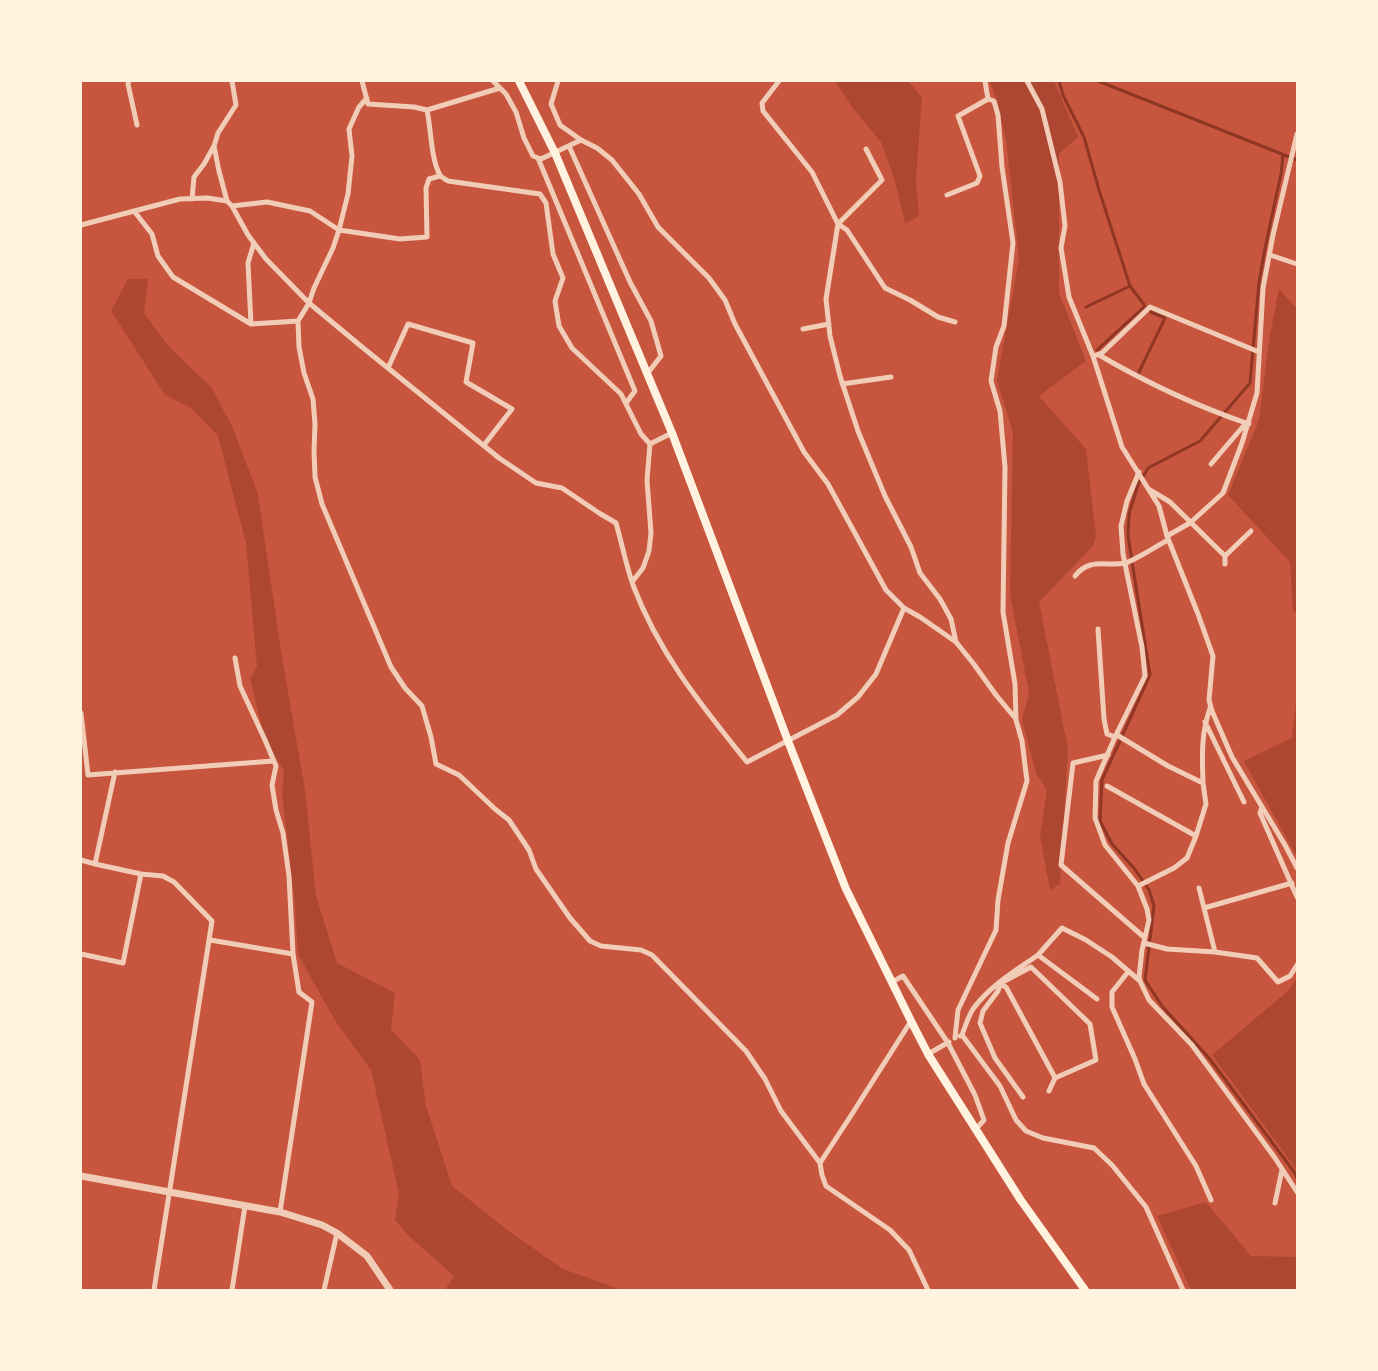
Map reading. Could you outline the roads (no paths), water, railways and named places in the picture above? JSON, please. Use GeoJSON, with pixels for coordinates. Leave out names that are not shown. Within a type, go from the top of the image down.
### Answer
{"type":"FeatureCollection","features":[{"type":"Feature","properties":{"kind":"main road"},"geometry":{"type":"LineString","coordinates":[[519,81],[555,153],[672,433],[846,889],[911,1022],[1020,1199],[1085,1290]]}},
{"type":"Feature","properties":{"kind":"street"},"geometry":{"type":"LineString","coordinates":[[129,81],[137,125]]}},
{"type":"Feature","properties":{"kind":"street"},"geometry":{"type":"LineString","coordinates":[[192,199],[194,177],[204,164],[218,133],[236,105],[232,81]]}},
{"type":"Feature","properties":{"kind":"street"},"geometry":{"type":"LineString","coordinates":[[362,81],[368,104],[414,106],[427,110],[500,88]]}},
{"type":"Feature","properties":{"kind":"street"},"geometry":{"type":"LineString","coordinates":[[493,81],[506,94],[516,112],[524,138],[533,156],[541,159],[581,140]]}},
{"type":"Feature","properties":{"kind":"street"},"geometry":{"type":"LineString","coordinates":[[558,81],[551,104],[560,125],[612,160],[639,194],[658,227],[709,278],[725,300],[735,324],[804,452],[828,484],[886,590],[904,608],[956,642],[1016,720]]}},
{"type":"Feature","properties":{"kind":"street"},"geometry":{"type":"LineString","coordinates":[[779,81],[762,103],[763,111],[812,172],[838,224],[847,230],[885,288],[938,317],[955,322]]}},
{"type":"Feature","properties":{"kind":"street"},"geometry":{"type":"LineString","coordinates":[[985,81],[988,99]]}},
{"type":"Feature","properties":{"kind":"street"},"geometry":{"type":"LineString","coordinates":[[1027,81],[1042,109],[1060,182],[1065,226],[1061,248],[1069,297],[1096,356],[1122,447],[1159,506],[1168,538],[1213,656],[1209,700],[1211,706],[1232,757],[1297,868]]}},
{"type":"Feature","properties":{"kind":"street"},"geometry":{"type":"LineString","coordinates":[[367,98],[359,107],[348,129],[352,156],[348,194],[333,249],[309,303],[298,321],[299,347],[304,373],[313,399],[315,477],[322,504],[392,667],[405,688],[422,706],[436,764],[459,776],[509,820],[529,850],[536,869],[570,918],[590,941],[601,946],[641,950],[652,955],[746,1051],[765,1079],[780,1111],[820,1163],[826,1186],[890,1230],[909,1250],[928,1290]]}},
{"type":"Feature","properties":{"kind":"street"},"geometry":{"type":"LineString","coordinates":[[947,195],[977,183],[980,176],[958,116],[988,99],[994,100],[998,115],[1002,167],[1013,243],[1004,326],[996,348],[991,381],[1000,411],[1005,467],[1003,612],[1015,684],[1016,720],[1022,741],[1028,781],[1008,843],[998,900],[996,930],[958,1010],[955,1038]]}},
{"type":"Feature","properties":{"kind":"street"},"geometry":{"type":"LineString","coordinates":[[427,110],[433,155],[440,176],[447,181],[540,194],[546,203],[553,254],[563,278],[555,301],[559,326],[572,348],[621,394],[641,434],[650,444],[647,480],[651,532],[649,551],[643,568],[632,582]]}},
{"type":"Feature","properties":{"kind":"street"},"geometry":{"type":"LineString","coordinates":[[1075,576],[1081,569],[1097,563],[1126,562],[1138,556],[1190,523],[1223,493],[1242,443],[1257,393],[1263,288],[1297,134]]}},
{"type":"Feature","properties":{"kind":"street"},"geometry":{"type":"LineString","coordinates":[[214,146],[219,171],[230,204],[266,259],[309,303],[498,458],[536,483],[562,488],[616,523],[632,582],[660,644],[694,696],[747,762],[837,715],[858,697],[876,674],[904,608]]}},
{"type":"Feature","properties":{"kind":"street"},"geometry":{"type":"LineString","coordinates":[[569,146],[630,282],[651,321],[660,356],[647,374]]}},
{"type":"Feature","properties":{"kind":"street"},"geometry":{"type":"LineString","coordinates":[[866,149],[882,180],[838,224],[826,299],[830,336],[842,384],[858,431],[885,496],[911,547],[920,573],[940,599],[951,619],[956,642]]}},
{"type":"Feature","properties":{"kind":"street"},"geometry":{"type":"LineString","coordinates":[[538,158],[635,391],[626,403]]}},
{"type":"Feature","properties":{"kind":"street"},"geometry":{"type":"LineString","coordinates":[[81,225],[180,199],[207,198],[230,204],[267,202],[310,211],[339,230],[400,239],[427,237],[426,188],[429,179],[440,176]]}},
{"type":"Feature","properties":{"kind":"street"},"geometry":{"type":"LineString","coordinates":[[134,211],[152,234],[158,256],[173,277],[251,324],[298,321]]}},
{"type":"Feature","properties":{"kind":"street"},"geometry":{"type":"LineString","coordinates":[[251,324],[248,263],[254,243]]}},
{"type":"Feature","properties":{"kind":"street"},"geometry":{"type":"LineString","coordinates":[[1270,255],[1297,264]]}},
{"type":"Feature","properties":{"kind":"street"},"geometry":{"type":"LineString","coordinates":[[1096,356],[1150,307],[1259,352]]}},
{"type":"Feature","properties":{"kind":"street"},"geometry":{"type":"LineString","coordinates":[[388,368],[408,324],[472,343],[466,382],[512,409],[484,446]]}},
{"type":"Feature","properties":{"kind":"street"},"geometry":{"type":"LineString","coordinates":[[803,329],[829,324]]}},
{"type":"Feature","properties":{"kind":"street"},"geometry":{"type":"LineString","coordinates":[[1096,356],[1216,413],[1247,423]]}},
{"type":"Feature","properties":{"kind":"street"},"geometry":{"type":"LineString","coordinates":[[842,384],[891,377]]}},
{"type":"Feature","properties":{"kind":"street"},"geometry":{"type":"LineString","coordinates":[[1211,464],[1247,423]]}},
{"type":"Feature","properties":{"kind":"street"},"geometry":{"type":"LineString","coordinates":[[650,444],[672,433]]}},
{"type":"Feature","properties":{"kind":"street"},"geometry":{"type":"LineString","coordinates":[[1140,473],[1127,501],[1121,526],[1123,554],[1142,647],[1145,676],[1096,782],[1095,818],[1105,845],[1139,886],[1147,909],[1149,920],[1139,977],[1149,1000],[1192,1046],[1297,1192]]}},
{"type":"Feature","properties":{"kind":"street"},"geometry":{"type":"LineString","coordinates":[[1148,487],[1170,502],[1225,556]]}},
{"type":"Feature","properties":{"kind":"street"},"geometry":{"type":"LineString","coordinates":[[1225,564],[1225,556],[1251,531]]}},
{"type":"Feature","properties":{"kind":"street"},"geometry":{"type":"LineString","coordinates":[[1098,629],[1107,734],[1126,741],[1168,766],[1203,783]]}},
{"type":"Feature","properties":{"kind":"street"},"geometry":{"type":"LineString","coordinates":[[235,658],[240,686],[276,766],[272,785],[283,833],[289,876],[293,954],[299,992],[312,1002],[280,1212]]}},
{"type":"Feature","properties":{"kind":"street"},"geometry":{"type":"LineString","coordinates":[[1139,886],[1174,868],[1187,858],[1196,836],[1206,804],[1202,757],[1205,722],[1211,706]]}},
{"type":"Feature","properties":{"kind":"street"},"geometry":{"type":"LineString","coordinates":[[81,713],[88,775],[273,761]]}},
{"type":"Feature","properties":{"kind":"street"},"geometry":{"type":"LineString","coordinates":[[1205,722],[1244,802]]}},
{"type":"Feature","properties":{"kind":"street"},"geometry":{"type":"LineString","coordinates":[[1108,755],[1073,763],[1061,865],[1144,942],[1167,949],[1257,958],[1278,982],[1290,976],[1297,965]]}},
{"type":"Feature","properties":{"kind":"street"},"geometry":{"type":"LineString","coordinates":[[95,864],[115,772]]}},
{"type":"Feature","properties":{"kind":"street"},"geometry":{"type":"LineString","coordinates":[[1107,786],[1196,836]]}},
{"type":"Feature","properties":{"kind":"street"},"geometry":{"type":"LineString","coordinates":[[1262,807],[1260,813],[1297,897]]}},
{"type":"Feature","properties":{"kind":"street"},"geometry":{"type":"LineString","coordinates":[[81,860],[141,874],[163,876],[174,882],[212,921],[154,1290]]}},
{"type":"Feature","properties":{"kind":"street"},"geometry":{"type":"LineString","coordinates":[[81,954],[123,963],[141,874]]}},
{"type":"Feature","properties":{"kind":"street"},"geometry":{"type":"LineString","coordinates":[[1204,908],[1292,883]]}},
{"type":"Feature","properties":{"kind":"street"},"geometry":{"type":"LineString","coordinates":[[1199,888],[1215,952]]}},
{"type":"Feature","properties":{"kind":"street"},"geometry":{"type":"LineString","coordinates":[[930,1053],[962,1035],[972,1010],[1000,983],[1038,955],[1062,928],[1112,957],[1140,981]]}},
{"type":"Feature","properties":{"kind":"street"},"geometry":{"type":"LineString","coordinates":[[210,940],[293,954]]}},
{"type":"Feature","properties":{"kind":"street"},"geometry":{"type":"LineString","coordinates":[[1038,955],[1097,999]]}},
{"type":"Feature","properties":{"kind":"street"},"geometry":{"type":"LineString","coordinates":[[1000,983],[1031,967],[1090,1024],[1096,1060],[1055,1078],[1049,1090]]}},
{"type":"Feature","properties":{"kind":"street"},"geometry":{"type":"LineString","coordinates":[[1128,972],[1112,992],[1112,1006],[1136,1059],[1144,1084],[1196,1166],[1211,1200]]}},
{"type":"Feature","properties":{"kind":"street"},"geometry":{"type":"LineString","coordinates":[[891,982],[903,976],[946,1044],[975,1095],[984,1120],[976,1129]]}},
{"type":"Feature","properties":{"kind":"street"},"geometry":{"type":"LineString","coordinates":[[1000,983],[1006,987],[1055,1078]]}},
{"type":"Feature","properties":{"kind":"street"},"geometry":{"type":"LineString","coordinates":[[1000,983],[998,992],[983,1011],[980,1023],[995,1058],[1023,1097]]}},
{"type":"Feature","properties":{"kind":"street"},"geometry":{"type":"LineString","coordinates":[[820,1163],[911,1022]]}},
{"type":"Feature","properties":{"kind":"street"},"geometry":{"type":"LineString","coordinates":[[962,1035],[1000,1086],[1016,1120],[1026,1131],[1043,1138],[1095,1148],[1112,1165],[1146,1207],[1183,1290]]}},
{"type":"Feature","properties":{"kind":"street"},"geometry":{"type":"LineString","coordinates":[[1275,1203],[1282,1170]]}},
{"type":"Feature","properties":{"kind":"street"},"geometry":{"type":"LineString","coordinates":[[81,1176],[280,1212],[322,1225],[337,1233],[367,1257],[390,1290]]}},
{"type":"Feature","properties":{"kind":"street"},"geometry":{"type":"LineString","coordinates":[[232,1290],[244,1206]]}},
{"type":"Feature","properties":{"kind":"street"},"geometry":{"type":"LineString","coordinates":[[324,1290],[337,1233]]}},
{"type":"Feature","properties":{"kind":"waterway"},"geometry":{"type":"LineString","coordinates":[[1059,81],[1063,95],[1084,137],[1130,286],[1145,306],[1097,350]]}},
{"type":"Feature","properties":{"kind":"waterway"},"geometry":{"type":"LineString","coordinates":[[1098,81],[1297,160]]}},
{"type":"Feature","properties":{"kind":"waterway"},"geometry":{"type":"LineString","coordinates":[[1283,155],[1259,282],[1250,383],[1200,441],[1148,468],[1138,485],[1129,514],[1128,536],[1150,675],[1102,780],[1100,821],[1112,844],[1134,868],[1149,890],[1154,906],[1145,980],[1162,1006],[1209,1058],[1297,1178]]}},
{"type":"Feature","properties":{"kind":"waterway"},"geometry":{"type":"LineString","coordinates":[[1086,307],[1130,286]]}},
{"type":"Feature","properties":{"kind":"waterway"},"geometry":{"type":"LineString","coordinates":[[1139,372],[1165,318],[1148,309]]}}]}
